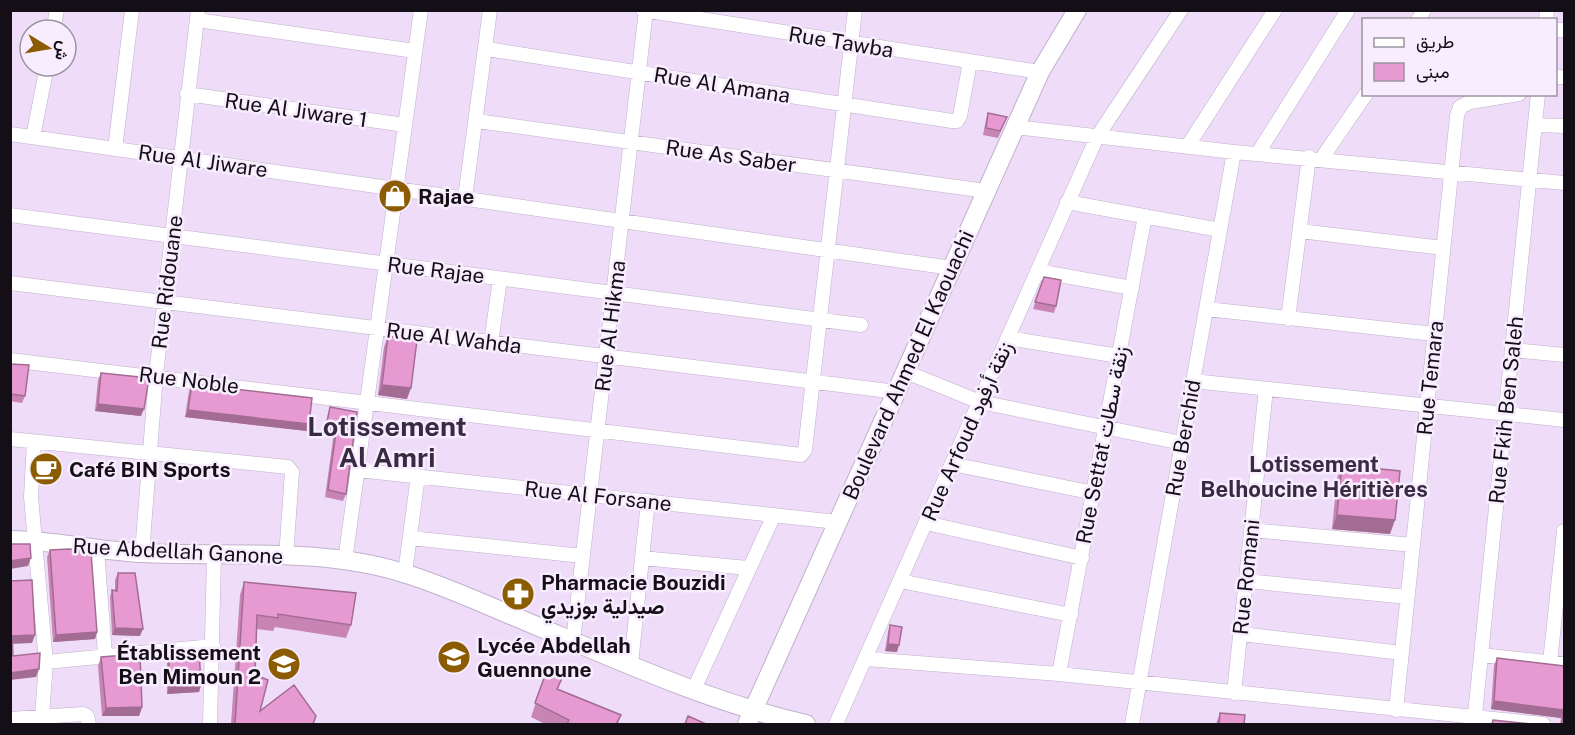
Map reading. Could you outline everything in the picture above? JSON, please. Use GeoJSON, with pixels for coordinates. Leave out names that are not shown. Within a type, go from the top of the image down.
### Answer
{"type":"FeatureCollection","features":[{"type":"Feature","properties":{"kind":"street"},"geometry":{"type":"LineString","coordinates":[[115,149],[132,10]]}},
{"type":"Feature","properties":{"kind":"street"},"geometry":{"type":"LineString","coordinates":[[345,561],[421,10]]}},
{"type":"Feature","properties":{"kind":"street"},"geometry":{"type":"LineString","coordinates":[[465,198],[487,49],[490,10]]}},
{"type":"Feature","properties":{"kind":"street"},"geometry":{"type":"LineString","coordinates":[[812,383],[855,10]]}},
{"type":"Feature","properties":{"kind":"street","name":"Rue Arfoud زنقة أرفود"},"geometry":{"type":"LineString","coordinates":[[836,724],[1097,137],[1181,10]]}},
{"type":"Feature","properties":{"kind":"street"},"geometry":{"type":"LineString","coordinates":[[1187,147],[1275,10]]}},
{"type":"Feature","properties":{"kind":"street"},"geometry":{"type":"LineString","coordinates":[[1258,153],[1348,10]]}},
{"type":"Feature","properties":{"kind":"street","name":"Rue Tawba"},"geometry":{"type":"LineString","coordinates":[[645,11],[1040,72]]}},
{"type":"Feature","properties":{"kind":"street","name":"Rue Al Hikma"},"geometry":{"type":"LineString","coordinates":[[573,641],[645,11]]}},
{"type":"Feature","properties":{"kind":"street","name":"Boulevard Ahmed El Kaouachi"},"geometry":{"type":"LineString","coordinates":[[750,718],[1015,127],[1071,11]]}},
{"type":"Feature","properties":{"kind":"street"},"geometry":{"type":"LineString","coordinates":[[197,15],[414,51]]}},
{"type":"Feature","properties":{"kind":"street","name":"Rue Ridouane"},"geometry":{"type":"LineString","coordinates":[[142,553],[156,375],[197,15]]}},
{"type":"Feature","properties":{"kind":"street","name":"Rue Al Amana"},"geometry":{"type":"LineString","coordinates":[[487,49],[957,121],[960,116],[970,62]]}},
{"type":"Feature","properties":{"kind":"street"},"geometry":{"type":"LineString","coordinates":[[33,137],[45,78]]}},
{"type":"Feature","properties":{"kind":"street","name":"Rue Al Jiware 1"},"geometry":{"type":"LineString","coordinates":[[187,94],[405,125]]}},
{"type":"Feature","properties":{"kind":"street"},"geometry":{"type":"LineString","coordinates":[[1288,318],[1300,231],[1316,158],[1364,96]]}},
{"type":"Feature","properties":{"kind":"street","name":"Rue Temara"},"geometry":{"type":"LineString","coordinates":[[1396,710],[1443,248],[1460,107],[1470,102],[1507,96]]}},
{"type":"Feature","properties":{"kind":"street","name":"Rue Fkih Ben Saleh"},"geometry":{"type":"LineString","coordinates":[[1474,721],[1538,96]]}},
{"type":"Feature","properties":{"kind":"street","name":"Rue As Saber"},"geometry":{"type":"LineString","coordinates":[[477,120],[986,191]]}},
{"type":"Feature","properties":{"kind":"street"},"geometry":{"type":"LineString","coordinates":[[1535,125],[1564,126]]}},
{"type":"Feature","properties":{"kind":"street"},"geometry":{"type":"LineString","coordinates":[[1015,127],[1234,152],[1452,170],[1564,183]]}},
{"type":"Feature","properties":{"kind":"street","name":"Rue Al Jiware"},"geometry":{"type":"LineString","coordinates":[[10,134],[952,268]]}},
{"type":"Feature","properties":{"kind":"street","name":"Rue Berchid"},"geometry":{"type":"LineString","coordinates":[[1132,724],[1234,152]]}},
{"type":"Feature","properties":{"kind":"street"},"geometry":{"type":"LineString","coordinates":[[1067,202],[1220,230]]}},
{"type":"Feature","properties":{"kind":"street","name":"Rue Rajae"},"geometry":{"type":"LineString","coordinates":[[10,214],[861,325]]}},
{"type":"Feature","properties":{"kind":"street","name":"Rue Settat زنقة سطات"},"geometry":{"type":"LineString","coordinates":[[1059,674],[1145,216]]}},
{"type":"Feature","properties":{"kind":"street"},"geometry":{"type":"LineString","coordinates":[[1300,231],[1443,248]]}},
{"type":"Feature","properties":{"kind":"street"},"geometry":{"type":"LineString","coordinates":[[1038,271],[1132,288]]}},
{"type":"Feature","properties":{"kind":"street"},"geometry":{"type":"LineString","coordinates":[[491,343],[500,279]]}},
{"type":"Feature","properties":{"kind":"street","name":"Rue Al Wahda"},"geometry":{"type":"LineString","coordinates":[[10,283],[897,392]]}},
{"type":"Feature","properties":{"kind":"street"},"geometry":{"type":"LineString","coordinates":[[1207,309],[1434,334]]}},
{"type":"Feature","properties":{"kind":"street"},"geometry":{"type":"LineString","coordinates":[[1008,338],[1119,356]]}},
{"type":"Feature","properties":{"kind":"street"},"geometry":{"type":"LineString","coordinates":[[1512,350],[1564,355]]}},
{"type":"Feature","properties":{"kind":"street","name":"Rue Noble"},"geometry":{"type":"LineString","coordinates":[[10,360],[156,375],[801,455],[805,450],[812,383]]}},
{"type":"Feature","properties":{"kind":"street"},"geometry":{"type":"LineString","coordinates":[[906,372],[980,402],[1182,443]]}},
{"type":"Feature","properties":{"kind":"street"},"geometry":{"type":"LineString","coordinates":[[1193,381],[1564,420]]}},
{"type":"Feature","properties":{"kind":"street","name":"Rue Romani"},"geometry":{"type":"LineString","coordinates":[[1234,693],[1266,389]]}},
{"type":"Feature","properties":{"kind":"street"},"geometry":{"type":"LineString","coordinates":[[10,439],[149,452],[291,469],[286,557]]}},
{"type":"Feature","properties":{"kind":"street"},"geometry":{"type":"LineString","coordinates":[[34,442],[31,497],[46,662],[42,717]]}},
{"type":"Feature","properties":{"kind":"street"},"geometry":{"type":"LineString","coordinates":[[952,464],[1094,493]]}},
{"type":"Feature","properties":{"kind":"street","name":"Rue Al Forsane"},"geometry":{"type":"LineString","coordinates":[[358,470],[837,522]]}},
{"type":"Feature","properties":{"kind":"street"},"geometry":{"type":"LineString","coordinates":[[405,573],[418,476]]}},
{"type":"Feature","properties":{"kind":"street"},"geometry":{"type":"LineString","coordinates":[[631,664],[648,501]]}},
{"type":"Feature","properties":{"kind":"street"},"geometry":{"type":"LineString","coordinates":[[694,689],[774,515]]}},
{"type":"Feature","properties":{"kind":"street"},"geometry":{"type":"LineString","coordinates":[[926,523],[1082,558]]}},
{"type":"Feature","properties":{"kind":"street"},"geometry":{"type":"LineString","coordinates":[[1251,530],[1413,546]]}},
{"type":"Feature","properties":{"kind":"street"},"geometry":{"type":"LineString","coordinates":[[1481,655],[1557,663],[1564,531]]}},
{"type":"Feature","properties":{"kind":"street"},"geometry":{"type":"LineString","coordinates":[[410,538],[583,556]]}},
{"type":"Feature","properties":{"kind":"street","name":"Rue Abdellah Ganone"},"geometry":{"type":"LineString","coordinates":[[10,540],[34,540],[97,550],[142,553],[345,561],[405,573],[694,689],[750,718],[806,724]]}},
{"type":"Feature","properties":{"kind":"street"},"geometry":{"type":"LineString","coordinates":[[97,550],[105,655]]}},
{"type":"Feature","properties":{"kind":"street"},"geometry":{"type":"LineString","coordinates":[[210,724],[214,555]]}},
{"type":"Feature","properties":{"kind":"street"},"geometry":{"type":"LineString","coordinates":[[642,558],[748,568]]}},
{"type":"Feature","properties":{"kind":"street"},"geometry":{"type":"LineString","coordinates":[[1246,580],[1407,597]]}},
{"type":"Feature","properties":{"kind":"street"},"geometry":{"type":"LineString","coordinates":[[900,581],[1071,615]]}},
{"type":"Feature","properties":{"kind":"street"},"geometry":{"type":"LineString","coordinates":[[1240,634],[1401,653]]}},
{"type":"Feature","properties":{"kind":"street"},"geometry":{"type":"LineString","coordinates":[[46,662],[213,646]]}},
{"type":"Feature","properties":{"kind":"street"},"geometry":{"type":"LineString","coordinates":[[866,659],[1059,674],[1396,710],[1474,721],[1543,724]]}},
{"type":"Feature","properties":{"kind":"street"},"geometry":{"type":"LineString","coordinates":[[10,719],[85,714],[89,724]]}},
{"type":"Feature","properties":{"kind":"building"},"geometry":{"type":"Polygon","coordinates":[[[988,113],[1007,117],[1000,131],[986,128],[988,113]]]}},
{"type":"Feature","properties":{"kind":"building"},"geometry":{"type":"Polygon","coordinates":[[[1044,277],[1061,280],[1056,306],[1035,302],[1044,277]]]}},
{"type":"Feature","properties":{"kind":"building"},"geometry":{"type":"Polygon","coordinates":[[[388,336],[417,340],[411,388],[382,385],[388,336]]]}},
{"type":"Feature","properties":{"kind":"building"},"geometry":{"type":"Polygon","coordinates":[[[10,364],[29,365],[25,396],[10,394],[10,364]]]}},
{"type":"Feature","properties":{"kind":"building"},"geometry":{"type":"Polygon","coordinates":[[[101,373],[149,378],[144,409],[98,404],[101,373]]]}},
{"type":"Feature","properties":{"kind":"building"},"geometry":{"type":"Polygon","coordinates":[[[192,384],[312,398],[309,424],[188,410],[192,384]]]}},
{"type":"Feature","properties":{"kind":"building"},"geometry":{"type":"Polygon","coordinates":[[[330,407],[357,412],[346,494],[328,490],[337,425],[327,422],[330,407]]]}},
{"type":"Feature","properties":{"kind":"building"},"geometry":{"type":"Polygon","coordinates":[[[1342,465],[1400,471],[1395,520],[1337,515],[1342,465]]]}},
{"type":"Feature","properties":{"kind":"building"},"geometry":{"type":"Polygon","coordinates":[[[10,544],[30,544],[31,558],[10,561],[10,544]]]}},
{"type":"Feature","properties":{"kind":"building"},"geometry":{"type":"Polygon","coordinates":[[[69,549],[91,552],[97,632],[56,635],[50,550],[69,549]]]}},
{"type":"Feature","properties":{"kind":"building"},"geometry":{"type":"Polygon","coordinates":[[[118,573],[135,573],[143,629],[115,628],[112,590],[117,591],[118,573]]]}},
{"type":"Feature","properties":{"kind":"building"},"geometry":{"type":"Polygon","coordinates":[[[32,580],[35,635],[12,636],[13,656],[40,653],[39,669],[10,673],[10,581],[32,580]]]}},
{"type":"Feature","properties":{"kind":"building"},"geometry":{"type":"Polygon","coordinates":[[[244,582],[356,593],[351,625],[278,614],[278,618],[257,615],[255,675],[268,680],[260,711],[294,685],[316,716],[313,724],[235,724],[244,582]]]}},
{"type":"Feature","properties":{"kind":"building"},"geometry":{"type":"Polygon","coordinates":[[[890,625],[902,627],[899,645],[888,644],[890,625]]]}},
{"type":"Feature","properties":{"kind":"building"},"geometry":{"type":"Polygon","coordinates":[[[199,650],[201,685],[169,687],[169,652],[199,650]]]}},
{"type":"Feature","properties":{"kind":"building"},"geometry":{"type":"Polygon","coordinates":[[[140,654],[142,707],[106,708],[101,657],[140,654]]]}},
{"type":"Feature","properties":{"kind":"building"},"geometry":{"type":"Polygon","coordinates":[[[1497,658],[1564,666],[1564,724],[1562,724],[1563,710],[1494,701],[1497,658]]]}},
{"type":"Feature","properties":{"kind":"building"},"geometry":{"type":"Polygon","coordinates":[[[548,667],[563,676],[557,689],[621,715],[616,724],[567,724],[569,720],[535,703],[548,667]]]}},
{"type":"Feature","properties":{"kind":"building"},"geometry":{"type":"Polygon","coordinates":[[[1220,713],[1245,715],[1244,724],[1219,724],[1220,713]]]}},
{"type":"Feature","properties":{"kind":"building"},"geometry":{"type":"Polygon","coordinates":[[[688,716],[706,724],[685,724],[688,716]]]}},
{"type":"Feature","properties":{"kind":"building"},"geometry":{"type":"Polygon","coordinates":[[[1493,720],[1532,724],[1492,724],[1493,720]]]}},
{"type":"Feature","properties":{"kind":"place","name":"Rajae"},"geometry":{"type":"Point","coordinates":[395,196]}},
{"type":"Feature","properties":{"kind":"place","name":"Café BIN Sports"},"geometry":{"type":"Point","coordinates":[46,469]}},
{"type":"Feature","properties":{"kind":"place","name":"Pharmacie Bouzidi صيدلية بوزيدي"},"geometry":{"type":"Point","coordinates":[518,594]}},
{"type":"Feature","properties":{"kind":"place","name":"Lycée Abdellah Guennoune"},"geometry":{"type":"Point","coordinates":[454,657]}},
{"type":"Feature","properties":{"kind":"place","name":"Établissement Ben Mimoun 2"},"geometry":{"type":"Point","coordinates":[284,664]}},
{"type":"Feature","properties":{"kind":"district","name":"Lotissement Al Amri"},"geometry":{"type":"Point","coordinates":[387,442]}},
{"type":"Feature","properties":{"kind":"district","name":"Lotissement Belhoucine Héritières"},"geometry":{"type":"Point","coordinates":[1314,476]}}]}
